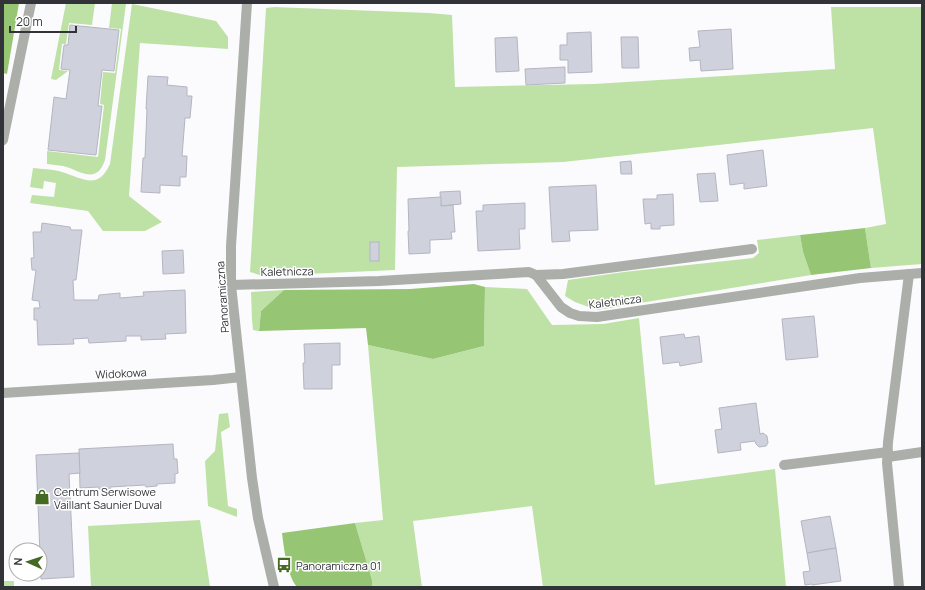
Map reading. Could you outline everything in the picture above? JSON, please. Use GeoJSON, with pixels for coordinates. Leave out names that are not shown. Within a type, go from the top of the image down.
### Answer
{"type":"FeatureCollection","features":[{"type":"Feature","properties":{"kind":"street"},"geometry":{"type":"LineString","coordinates":[[3,140],[31,3]]}},
{"type":"Feature","properties":{"kind":"street","name":"Panoramiczna"},"geometry":{"type":"LineString","coordinates":[[247,3],[231,246],[231,285],[258,518],[274,587]]}},
{"type":"Feature","properties":{"kind":"street"},"geometry":{"type":"LineString","coordinates":[[536,275],[563,274],[752,249]]}},
{"type":"Feature","properties":{"kind":"street","name":"Kaletnicza"},"geometry":{"type":"LineString","coordinates":[[231,285],[379,281],[529,272],[536,275],[561,307],[570,313],[579,316],[597,317],[860,278],[922,273]]}},
{"type":"Feature","properties":{"kind":"street"},"geometry":{"type":"LineString","coordinates":[[899,587],[887,463],[909,274]]}},
{"type":"Feature","properties":{"kind":"street","name":"Widokowa"},"geometry":{"type":"LineString","coordinates":[[3,392],[213,380],[241,377]]}},
{"type":"Feature","properties":{"kind":"street"},"geometry":{"type":"LineString","coordinates":[[784,465],[922,452]]}},
{"type":"Feature","properties":{"kind":"green space"},"geometry":{"type":"Polygon","coordinates":[[[3,3],[19,3],[7,74],[3,73],[3,3]]]}},
{"type":"Feature","properties":{"kind":"green space"},"geometry":{"type":"Polygon","coordinates":[[[66,3],[95,3],[92,25],[69,23],[66,44],[62,44],[59,70],[68,71],[56,80],[51,79],[66,3]]]}},
{"type":"Feature","properties":{"kind":"green space"},"geometry":{"type":"Polygon","coordinates":[[[112,3],[126,4],[105,160],[101,168],[92,174],[81,173],[63,166],[47,164],[47,151],[98,157],[104,105],[100,104],[103,72],[115,73],[121,29],[109,28],[112,3]]]}},
{"type":"Feature","properties":{"kind":"green space"},"geometry":{"type":"Polygon","coordinates":[[[132,4],[216,21],[228,37],[228,49],[140,43],[129,196],[162,222],[145,231],[103,231],[88,211],[30,203],[32,195],[54,197],[56,183],[44,181],[43,189],[30,187],[33,168],[59,171],[83,179],[95,180],[105,172],[110,164],[132,4]]]}},
{"type":"Feature","properties":{"kind":"green space"},"geometry":{"type":"Polygon","coordinates":[[[274,7],[452,15],[455,87],[594,84],[835,69],[831,7],[922,7],[922,264],[871,268],[865,228],[886,224],[873,128],[563,162],[397,167],[395,270],[263,276],[250,272],[266,8],[274,7]]]}},
{"type":"Feature","properties":{"kind":"green space"},"geometry":{"type":"Polygon","coordinates":[[[865,228],[871,268],[811,275],[803,252],[800,235],[865,228]]]}},
{"type":"Feature","properties":{"kind":"green space"},"geometry":{"type":"Polygon","coordinates":[[[800,235],[803,252],[811,275],[597,310],[575,302],[565,296],[568,280],[624,272],[753,258],[759,253],[757,240],[800,235]]]}},
{"type":"Feature","properties":{"kind":"green space"},"geometry":{"type":"Polygon","coordinates":[[[474,284],[485,287],[484,346],[433,359],[368,345],[366,328],[259,331],[261,311],[284,290],[410,289],[474,284]]]}},
{"type":"Feature","properties":{"kind":"green space"},"geometry":{"type":"Polygon","coordinates":[[[485,287],[527,289],[552,325],[603,324],[639,318],[655,485],[775,469],[786,587],[543,587],[532,506],[413,521],[422,587],[372,587],[372,580],[355,523],[383,520],[368,345],[433,359],[484,346],[485,287]]]}},
{"type":"Feature","properties":{"kind":"green space"},"geometry":{"type":"Polygon","coordinates":[[[284,290],[261,311],[259,331],[253,330],[251,292],[284,290]]]}},
{"type":"Feature","properties":{"kind":"green space"},"geometry":{"type":"Polygon","coordinates":[[[228,413],[230,427],[221,432],[228,506],[237,509],[237,517],[208,506],[205,461],[215,451],[219,414],[228,413]]]}},
{"type":"Feature","properties":{"kind":"green space"},"geometry":{"type":"Polygon","coordinates":[[[200,520],[210,587],[91,587],[88,526],[200,520]]]}},
{"type":"Feature","properties":{"kind":"green space"},"geometry":{"type":"Polygon","coordinates":[[[355,523],[372,580],[372,587],[297,587],[288,569],[282,533],[355,523]]]}},
{"type":"Feature","properties":{"kind":"green space"},"geometry":{"type":"Polygon","coordinates":[[[3,581],[14,582],[14,587],[3,587],[3,581]]]}},
{"type":"Feature","properties":{"kind":"building"},"geometry":{"type":"Polygon","coordinates":[[[70,25],[119,30],[114,71],[102,70],[98,106],[102,106],[96,155],[48,150],[54,97],[66,99],[70,70],[61,69],[64,45],[68,45],[70,25]]]}},
{"type":"Feature","properties":{"kind":"building"},"geometry":{"type":"Polygon","coordinates":[[[731,29],[733,69],[701,71],[700,60],[690,61],[689,48],[700,47],[698,31],[731,29]]]}},
{"type":"Feature","properties":{"kind":"building"},"geometry":{"type":"Polygon","coordinates":[[[591,32],[592,72],[568,73],[568,60],[560,60],[560,45],[567,45],[567,33],[591,32]]]}},
{"type":"Feature","properties":{"kind":"building"},"geometry":{"type":"Polygon","coordinates":[[[517,37],[519,71],[496,72],[495,38],[517,37]]]}},
{"type":"Feature","properties":{"kind":"building"},"geometry":{"type":"Polygon","coordinates":[[[621,37],[638,37],[639,68],[622,68],[621,37]]]}},
{"type":"Feature","properties":{"kind":"building"},"geometry":{"type":"Polygon","coordinates":[[[565,67],[565,83],[526,85],[525,69],[565,67]]]}},
{"type":"Feature","properties":{"kind":"building"},"geometry":{"type":"Polygon","coordinates":[[[148,76],[168,77],[167,85],[187,87],[187,96],[192,96],[190,118],[185,118],[182,156],[187,156],[186,177],[180,177],[180,186],[160,185],[160,193],[141,192],[143,158],[145,158],[148,76]]]}},
{"type":"Feature","properties":{"kind":"building"},"geometry":{"type":"Polygon","coordinates":[[[763,150],[767,186],[744,189],[744,183],[730,185],[727,155],[763,150]]]}},
{"type":"Feature","properties":{"kind":"building"},"geometry":{"type":"Polygon","coordinates":[[[631,161],[632,174],[621,174],[620,162],[631,161]]]}},
{"type":"Feature","properties":{"kind":"building"},"geometry":{"type":"Polygon","coordinates":[[[715,173],[718,201],[700,202],[697,174],[715,173]]]}},
{"type":"Feature","properties":{"kind":"building"},"geometry":{"type":"Polygon","coordinates":[[[596,185],[598,230],[569,231],[570,241],[552,242],[549,187],[596,185]]]}},
{"type":"Feature","properties":{"kind":"building"},"geometry":{"type":"Polygon","coordinates":[[[460,191],[461,204],[441,206],[440,192],[460,191]]]}},
{"type":"Feature","properties":{"kind":"building"},"geometry":{"type":"Polygon","coordinates":[[[673,194],[674,225],[660,226],[660,229],[651,229],[651,223],[645,224],[643,199],[657,199],[657,195],[673,194]]]}},
{"type":"Feature","properties":{"kind":"building"},"geometry":{"type":"Polygon","coordinates":[[[441,197],[441,206],[453,205],[455,232],[451,232],[452,239],[430,240],[430,253],[409,254],[408,199],[441,197]]]}},
{"type":"Feature","properties":{"kind":"building"},"geometry":{"type":"Polygon","coordinates":[[[525,203],[525,229],[519,229],[520,249],[478,251],[476,211],[483,211],[483,205],[525,203]]]}},
{"type":"Feature","properties":{"kind":"building"},"geometry":{"type":"Polygon","coordinates":[[[42,223],[70,227],[71,230],[82,230],[76,280],[73,280],[74,300],[98,300],[99,295],[120,293],[120,298],[144,296],[143,292],[185,290],[186,333],[165,334],[166,339],[141,340],[141,336],[126,336],[126,341],[89,343],[88,338],[73,339],[74,344],[38,345],[37,320],[34,320],[34,308],[40,308],[39,301],[32,300],[36,270],[32,270],[31,258],[34,258],[33,232],[41,232],[42,223]]]}},
{"type":"Feature","properties":{"kind":"building"},"geometry":{"type":"Polygon","coordinates":[[[370,242],[379,242],[379,261],[370,261],[370,242]]]}},
{"type":"Feature","properties":{"kind":"building"},"geometry":{"type":"Polygon","coordinates":[[[183,250],[184,273],[163,274],[162,251],[183,250]]]}},
{"type":"Feature","properties":{"kind":"building"},"geometry":{"type":"Polygon","coordinates":[[[814,316],[818,357],[786,360],[782,319],[814,316]]]}},
{"type":"Feature","properties":{"kind":"building"},"geometry":{"type":"Polygon","coordinates":[[[684,334],[685,338],[699,336],[702,362],[680,366],[679,362],[663,364],[660,337],[684,334]]]}},
{"type":"Feature","properties":{"kind":"building"},"geometry":{"type":"Polygon","coordinates":[[[340,343],[340,365],[332,365],[332,389],[304,389],[304,344],[340,343]]]}},
{"type":"Feature","properties":{"kind":"building"},"geometry":{"type":"Polygon","coordinates":[[[756,403],[760,434],[763,433],[767,436],[768,443],[766,446],[759,447],[755,441],[740,443],[741,450],[718,453],[715,430],[722,429],[719,408],[756,403]]]}},
{"type":"Feature","properties":{"kind":"building"},"geometry":{"type":"Polygon","coordinates":[[[173,444],[174,459],[177,459],[178,473],[175,474],[175,483],[157,484],[157,486],[146,487],[145,485],[110,487],[111,489],[99,489],[99,487],[80,488],[79,449],[173,444]]]}},
{"type":"Feature","properties":{"kind":"building"},"geometry":{"type":"Polygon","coordinates":[[[79,453],[80,473],[69,474],[74,577],[48,579],[48,542],[40,542],[36,455],[79,453]]]}},
{"type":"Feature","properties":{"kind":"building"},"geometry":{"type":"Polygon","coordinates":[[[830,516],[836,548],[807,553],[801,521],[830,516]]]}},
{"type":"Feature","properties":{"kind":"building"},"geometry":{"type":"Polygon","coordinates":[[[836,548],[841,581],[805,585],[803,572],[810,571],[807,553],[836,548]]]}},
{"type":"Feature","properties":{"kind":"place","name":"Centrum Serwisowe Vaillant Saunier Duval"},"geometry":{"type":"Point","coordinates":[42,497]}},
{"type":"Feature","properties":{"kind":"place","name":"Panoramiczna 01"},"geometry":{"type":"Point","coordinates":[284,565]}}]}
